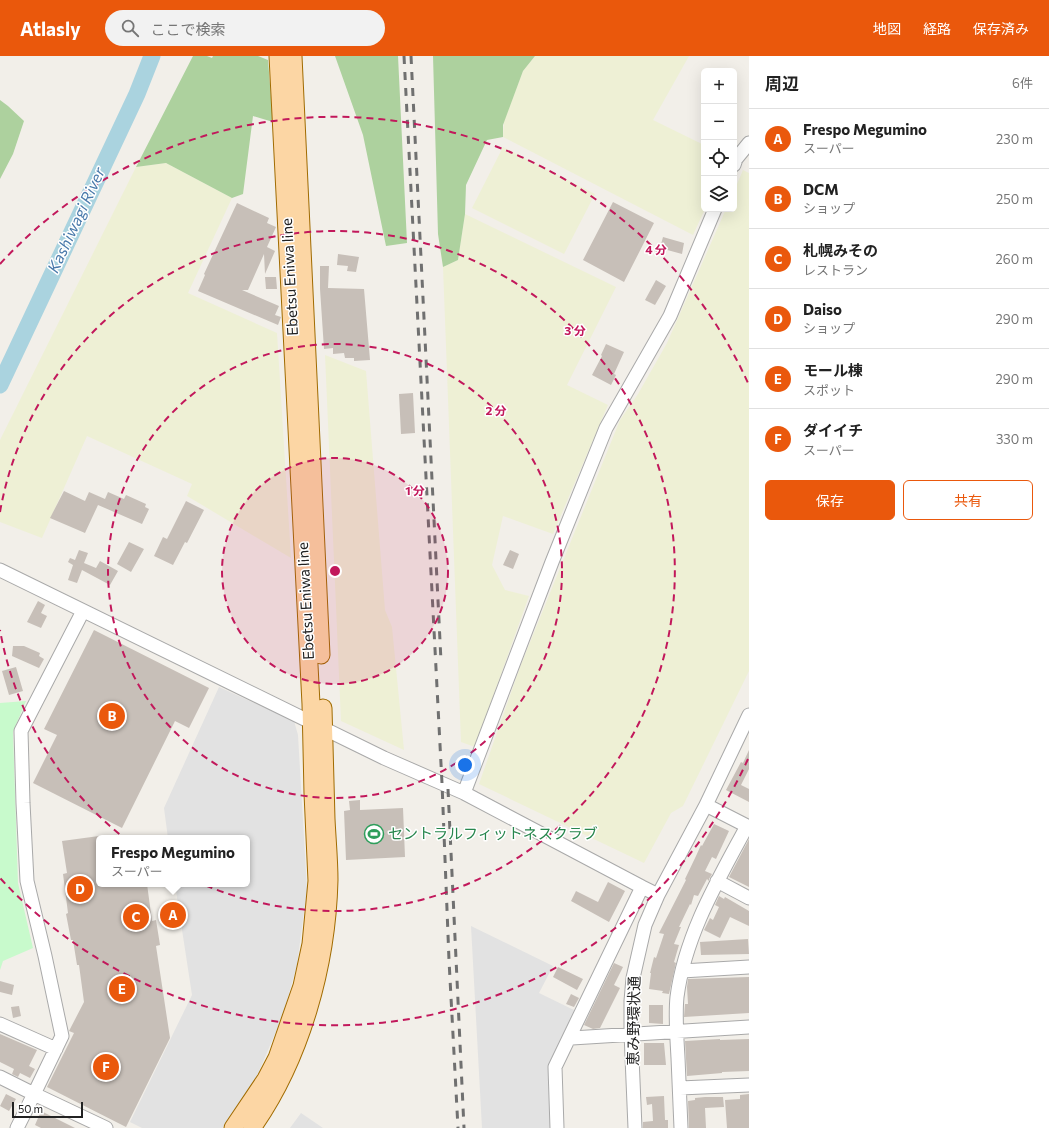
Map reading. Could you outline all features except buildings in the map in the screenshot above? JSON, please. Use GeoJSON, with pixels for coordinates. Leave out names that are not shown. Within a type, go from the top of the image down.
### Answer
{"type":"FeatureCollection","features":[{"type":"Feature","properties":{"kind":"main road","name":"Ebetsu Eniwa line"},"geometry":{"type":"LineString","coordinates":[[252,1128],[278,1085],[293,1053],[304,1021],[318,969],[327,911],[329,879],[304,550],[278,56]]}},
{"type":"Feature","properties":{"kind":"main road","name":"Ebetsu Eniwa line"},"geometry":{"type":"LineString","coordinates":[[233,1128],[266,1079],[277,1058],[302,986],[311,944],[317,881],[313,800],[317,726],[317,567],[293,56]]}},
{"type":"Feature","properties":{"kind":"street"},"geometry":{"type":"LineString","coordinates":[[737,158],[749,143]]}},
{"type":"Feature","properties":{"kind":"street"},"geometry":{"type":"LineString","coordinates":[[464,793],[552,562],[606,428],[670,316],[714,212]]}},
{"type":"Feature","properties":{"kind":"street"},"geometry":{"type":"LineString","coordinates":[[0,570],[317,726],[337,734],[384,758],[464,793],[658,894]]}},
{"type":"Feature","properties":{"kind":"street"},"geometry":{"type":"LineString","coordinates":[[17,1128],[62,1036],[27,880],[21,731],[83,611]]}},
{"type":"Feature","properties":{"kind":"street","name":"恵み野環状通"},"geometry":{"type":"LineString","coordinates":[[635,1128],[631,1033],[633,978],[645,925],[658,894],[706,805],[749,715]]}},
{"type":"Feature","properties":{"kind":"street"},"geometry":{"type":"LineString","coordinates":[[681,1128],[676,1031],[677,998],[682,971],[693,932],[717,882],[748,826],[706,805]]}},
{"type":"Feature","properties":{"kind":"street"},"geometry":{"type":"LineString","coordinates":[[717,882],[749,898]]}},
{"type":"Feature","properties":{"kind":"street"},"geometry":{"type":"LineString","coordinates":[[557,1128],[555,1067],[642,887]]}},
{"type":"Feature","properties":{"kind":"street"},"geometry":{"type":"LineString","coordinates":[[682,971],[749,968]]}},
{"type":"Feature","properties":{"kind":"street"},"geometry":{"type":"LineString","coordinates":[[0,1024],[56,1049]]}},
{"type":"Feature","properties":{"kind":"street"},"geometry":{"type":"LineString","coordinates":[[568,1040],[572,1038],[631,1033],[749,1027]]}},
{"type":"Feature","properties":{"kind":"street"},"geometry":{"type":"LineString","coordinates":[[0,1077],[106,1128]]}},
{"type":"Feature","properties":{"kind":"street"},"geometry":{"type":"LineString","coordinates":[[680,1088],[749,1085]]}},
{"type":"Feature","properties":{"kind":"green space"},"geometry":{"type":"Polygon","coordinates":[[[193,56],[207,56],[212,58],[213,56],[258,56],[268,60],[273,122],[253,116],[243,194],[232,198],[166,163],[136,167],[193,56]]]}},
{"type":"Feature","properties":{"kind":"green space"},"geometry":{"type":"Polygon","coordinates":[[[335,56],[398,56],[407,243],[386,246],[363,135],[335,56]]]}},
{"type":"Feature","properties":{"kind":"green space"},"geometry":{"type":"Polygon","coordinates":[[[433,56],[535,56],[523,71],[503,125],[503,137],[487,140],[466,185],[465,214],[458,260],[443,267],[438,234],[433,56]]]}},
{"type":"Feature","properties":{"kind":"green space"},"geometry":{"type":"Polygon","coordinates":[[[535,56],[689,56],[653,120],[701,144],[701,212],[704,212],[693,235],[503,137],[504,121],[523,71],[535,56]]]}},
{"type":"Feature","properties":{"kind":"green space"},"geometry":{"type":"Polygon","coordinates":[[[0,100],[24,121],[13,154],[0,179],[0,100]]]}},
{"type":"Feature","properties":{"kind":"green space"},"geometry":{"type":"Polygon","coordinates":[[[503,147],[595,194],[564,254],[472,208],[503,147]]]}},
{"type":"Feature","properties":{"kind":"green space"},"geometry":{"type":"Polygon","coordinates":[[[166,163],[232,198],[188,293],[277,333],[291,558],[187,496],[192,484],[87,436],[42,538],[0,522],[0,440],[136,167],[166,163]]]}},
{"type":"Feature","properties":{"kind":"green space"},"geometry":{"type":"Polygon","coordinates":[[[743,170],[749,173],[749,671],[683,806],[671,813],[644,863],[479,784],[520,667],[620,420],[638,394],[667,343],[725,212],[737,212],[737,184],[743,170]]]}},
{"type":"Feature","properties":{"kind":"green space"},"geometry":{"type":"Polygon","coordinates":[[[465,214],[616,287],[567,385],[608,405],[553,534],[503,516],[492,565],[505,590],[529,596],[475,747],[461,742],[443,267],[458,260],[465,214]]]}},
{"type":"Feature","properties":{"kind":"green space"},"geometry":{"type":"Polygon","coordinates":[[[325,355],[366,371],[385,610],[392,627],[404,750],[341,721],[325,355]]]}},
{"type":"Feature","properties":{"kind":"green space"},"geometry":{"type":"Polygon","coordinates":[[[26,701],[13,732],[18,883],[33,948],[3,961],[0,970],[0,703],[26,701]]]}},
{"type":"Feature","properties":{"kind":"shaded area"},"geometry":{"type":"Polygon","coordinates":[[[219,687],[294,721],[298,735],[307,889],[297,965],[283,1015],[254,1083],[222,1128],[142,1128],[130,1122],[192,995],[175,887],[250,887],[250,835],[168,835],[164,808],[219,687]]]}},
{"type":"Feature","properties":{"kind":"shaded area"},"geometry":{"type":"Polygon","coordinates":[[[471,926],[553,966],[539,993],[576,1011],[550,1065],[553,1128],[482,1128],[471,926]]]}},
{"type":"Feature","properties":{"kind":"shaded area"},"geometry":{"type":"Polygon","coordinates":[[[301,1113],[323,1128],[290,1128],[301,1113]]]}},
{"type":"Feature","properties":{"kind":"waterway","name":"Kashiwagi River"},"geometry":{"type":"LineString","coordinates":[[0,385],[137,94],[152,56]]}},
{"type":"Feature","properties":{"kind":"railway"},"geometry":{"type":"LineString","coordinates":[[404,56],[442,783],[449,960],[458,1128]]}},
{"type":"Feature","properties":{"kind":"railway"},"geometry":{"type":"LineString","coordinates":[[411,56],[441,661]]}},
{"type":"Feature","properties":{"kind":"railway"},"geometry":{"type":"LineString","coordinates":[[448,789],[464,1128]]}},
{"type":"Feature","properties":{"kind":"place","name":"DCM"},"geometry":{"type":"Point","coordinates":[112,716]}},
{"type":"Feature","properties":{"kind":"place","name":"セントラルフィットネスクラブ"},"geometry":{"type":"Point","coordinates":[374,834]}},
{"type":"Feature","properties":{"kind":"place","name":"Daiso"},"geometry":{"type":"Point","coordinates":[80,889]}},
{"type":"Feature","properties":{"kind":"place","name":"Frespo Megumino"},"geometry":{"type":"Point","coordinates":[173,915]}},
{"type":"Feature","properties":{"kind":"place","name":"札幌みその"},"geometry":{"type":"Point","coordinates":[136,917]}},
{"type":"Feature","properties":{"kind":"place","name":"モール棟"},"geometry":{"type":"Point","coordinates":[122,989]}},
{"type":"Feature","properties":{"kind":"place","name":"ダイイチ"},"geometry":{"type":"Point","coordinates":[106,1067]}}]}
